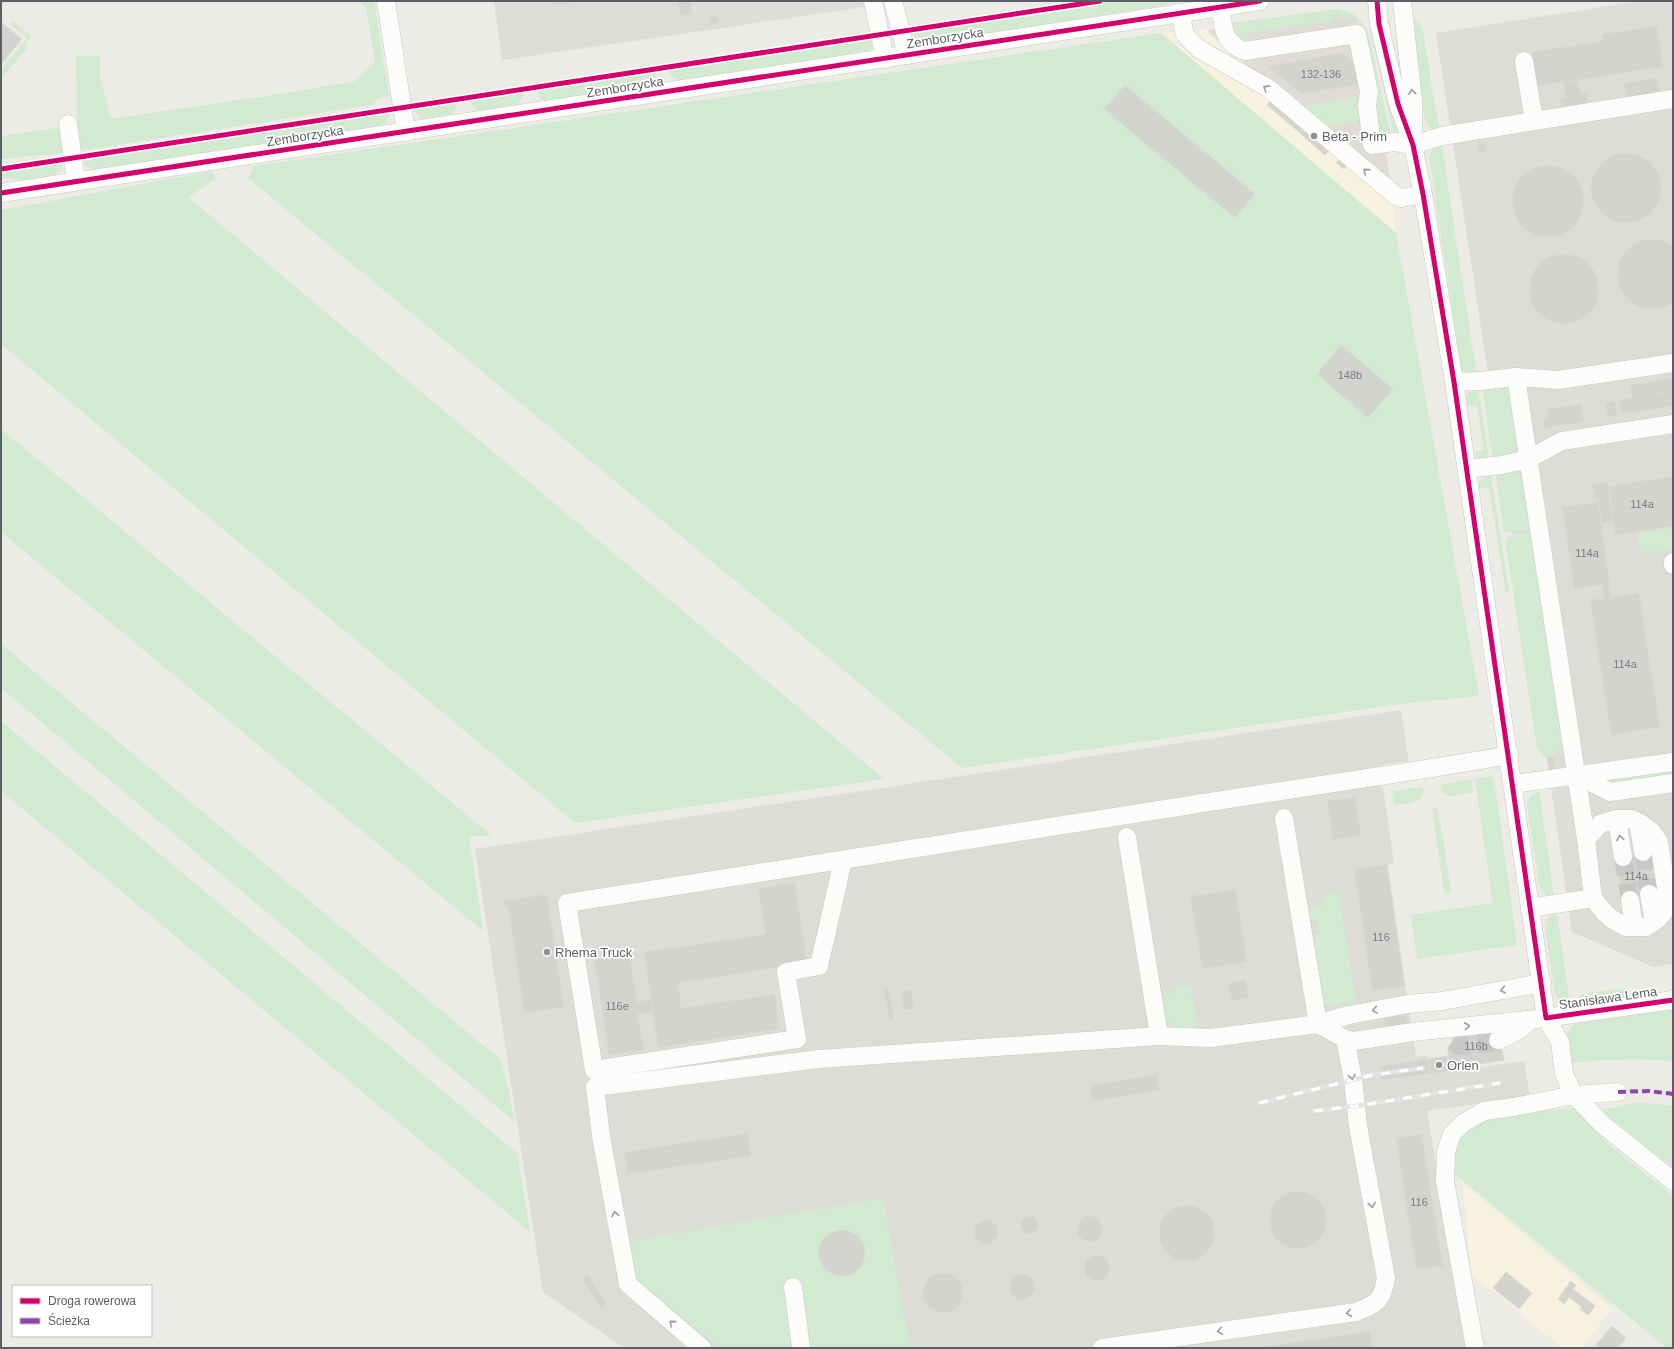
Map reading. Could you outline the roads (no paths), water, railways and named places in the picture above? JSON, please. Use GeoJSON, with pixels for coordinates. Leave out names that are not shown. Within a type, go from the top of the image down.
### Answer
{"type":"FeatureCollection","features":[{"type":"Feature","properties":{"kind":"street"},"geometry":{"type":"LineString","coordinates":[[386,1],[406,132]]}},
{"type":"Feature","properties":{"kind":"street"},"geometry":{"type":"LineString","coordinates":[[873,1],[885,59]]}},
{"type":"Feature","properties":{"kind":"street"},"geometry":{"type":"LineString","coordinates":[[893,1],[907,56]]}},
{"type":"Feature","properties":{"kind":"street","name":"Zemborzycka"},"geometry":{"type":"LineString","coordinates":[[1,193],[907,56],[1252,1],[1260,1]]}},
{"type":"Feature","properties":{"kind":"street"},"geometry":{"type":"LineString","coordinates":[[1378,1],[1380,24],[1398,104],[1413,145],[1423,194],[1454,382],[1542,983],[1538,1019]]}},
{"type":"Feature","properties":{"kind":"street"},"geometry":{"type":"LineString","coordinates":[[1402,1],[1413,101],[1413,145]]}},
{"type":"Feature","properties":{"kind":"street"},"geometry":{"type":"LineString","coordinates":[[1220,7],[1227,38],[1235,46],[1245,51],[1357,34],[1369,92],[1366,104],[1372,145],[1394,142],[1413,145],[1442,136],[1673,99]]}},
{"type":"Feature","properties":{"kind":"street"},"geometry":{"type":"LineString","coordinates":[[1180,13],[1185,34],[1199,48],[1268,88],[1392,193],[1401,198],[1423,194]]}},
{"type":"Feature","properties":{"kind":"street"},"geometry":{"type":"LineString","coordinates":[[1524,61],[1534,121]]}},
{"type":"Feature","properties":{"kind":"street"},"geometry":{"type":"LineString","coordinates":[[68,124],[76,181]]}},
{"type":"Feature","properties":{"kind":"street"},"geometry":{"type":"LineString","coordinates":[[1454,382],[1516,377],[1558,380],[1673,363]]}},
{"type":"Feature","properties":{"kind":"street"},"geometry":{"type":"LineString","coordinates":[[1516,377],[1594,898],[1603,911],[1613,920],[1626,926],[1646,927],[1654,922],[1664,912],[1668,900],[1658,842],[1652,832],[1632,819],[1617,819],[1600,824],[1586,839]]}},
{"type":"Feature","properties":{"kind":"street"},"geometry":{"type":"LineString","coordinates":[[1467,469],[1502,465],[1528,459],[1562,441],[1673,424]]}},
{"type":"Feature","properties":{"kind":"street"},"geometry":{"type":"LineString","coordinates":[[843,860],[819,966],[786,972],[797,1039],[594,1070],[566,904],[843,860],[1428,769],[1509,755]]}},
{"type":"Feature","properties":{"kind":"street"},"geometry":{"type":"LineString","coordinates":[[1513,784],[1673,762]]}},
{"type":"Feature","properties":{"kind":"street"},"geometry":{"type":"LineString","coordinates":[[1576,775],[1610,792],[1673,783]]}},
{"type":"Feature","properties":{"kind":"street"},"geometry":{"type":"LineString","coordinates":[[1284,818],[1318,1024]]}},
{"type":"Feature","properties":{"kind":"street"},"geometry":{"type":"LineString","coordinates":[[1617,819],[1623,857]]}},
{"type":"Feature","properties":{"kind":"street"},"geometry":{"type":"LineString","coordinates":[[1638,822],[1643,852]]}},
{"type":"Feature","properties":{"kind":"street"},"geometry":{"type":"LineString","coordinates":[[1127,836],[1160,1036]]}},
{"type":"Feature","properties":{"kind":"street"},"geometry":{"type":"LineString","coordinates":[[1649,894],[1654,922]]}},
{"type":"Feature","properties":{"kind":"street"},"geometry":{"type":"LineString","coordinates":[[1530,908],[1594,898]]}},
{"type":"Feature","properties":{"kind":"street"},"geometry":{"type":"LineString","coordinates":[[1630,900],[1634,927]]}},
{"type":"Feature","properties":{"kind":"street"},"geometry":{"type":"LineString","coordinates":[[702,1348],[628,1284],[601,1136],[595,1087],[819,1060],[1160,1036],[1211,1038],[1318,1024],[1349,1015],[1408,1004],[1442,1001],[1542,983]]}},
{"type":"Feature","properties":{"kind":"street","name":"Stanisława Lema"},"geometry":{"type":"LineString","coordinates":[[1345,1039],[1354,1041],[1448,1035],[1538,1019],[1673,1000]]}},
{"type":"Feature","properties":{"kind":"street"},"geometry":{"type":"LineString","coordinates":[[1442,1001],[1435,1011],[1435,1020],[1448,1035]]}},
{"type":"Feature","properties":{"kind":"street"},"geometry":{"type":"LineString","coordinates":[[1498,1040],[1538,1019]]}},
{"type":"Feature","properties":{"kind":"street"},"geometry":{"type":"LineString","coordinates":[[1538,1019],[1560,1042],[1564,1074],[1574,1095],[1602,1124],[1673,1181]]}},
{"type":"Feature","properties":{"kind":"street"},"geometry":{"type":"LineString","coordinates":[[1102,1348],[1356,1312],[1379,1300],[1384,1290],[1386,1278],[1358,1126],[1353,1079],[1345,1039],[1318,1024]]}},
{"type":"Feature","properties":{"kind":"street"},"geometry":{"type":"LineString","coordinates":[[1475,1348],[1445,1180],[1446,1152],[1452,1134],[1464,1123],[1484,1111],[1514,1107],[1574,1095],[1618,1092]]}},
{"type":"Feature","properties":{"kind":"street"},"geometry":{"type":"LineString","coordinates":[[793,1287],[801,1348]]}},
{"type":"Feature","properties":{"kind":"tunnel"},"geometry":{"type":"LineString","coordinates":[[1643,852],[1649,894]]}},
{"type":"Feature","properties":{"kind":"tunnel"},"geometry":{"type":"LineString","coordinates":[[1623,857],[1630,900]]}},
{"type":"Feature","properties":{"kind":"tunnel"},"geometry":{"type":"LineString","coordinates":[[1453,1041],[1459,1046],[1491,1043],[1498,1040]]}},
{"type":"Feature","properties":{"kind":"railway"},"geometry":{"type":"LineString","coordinates":[[1259,1103],[1372,1075],[1423,1068]]}},
{"type":"Feature","properties":{"kind":"railway"},"geometry":{"type":"LineString","coordinates":[[1314,1111],[1356,1106],[1500,1083]]}},
{"type":"Feature","properties":{"kind":"place","name":"Beta - Prim"},"geometry":{"type":"Point","coordinates":[1314,136]}},
{"type":"Feature","properties":{"kind":"place","name":"Rhema Truck"},"geometry":{"type":"Point","coordinates":[547,952]}},
{"type":"Feature","properties":{"kind":"place","name":"Orlen"},"geometry":{"type":"Point","coordinates":[1439,1065]}}]}
